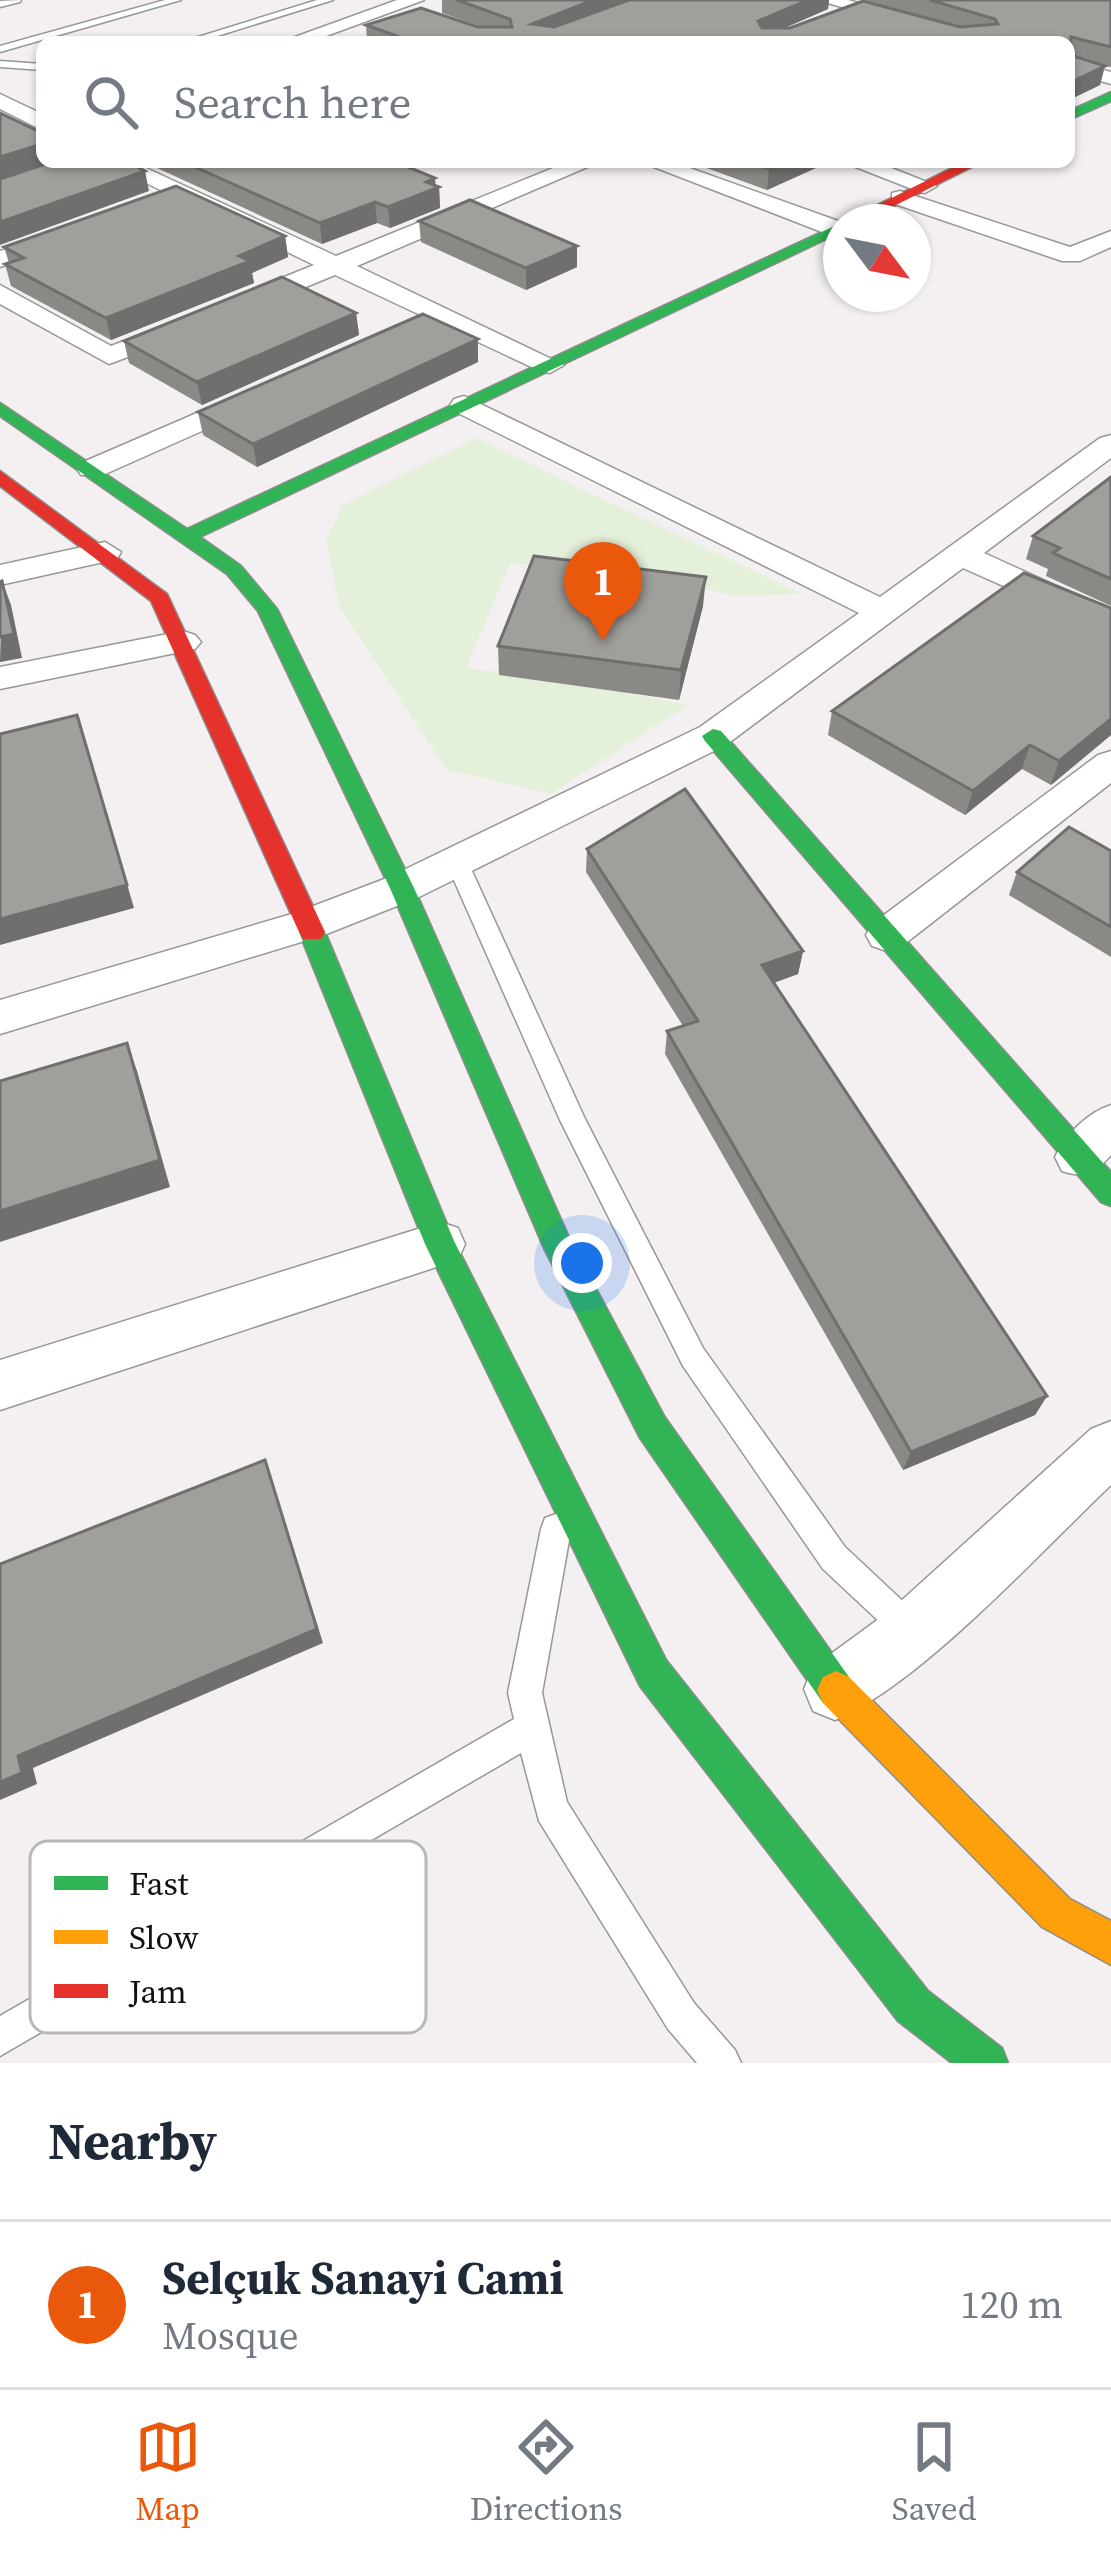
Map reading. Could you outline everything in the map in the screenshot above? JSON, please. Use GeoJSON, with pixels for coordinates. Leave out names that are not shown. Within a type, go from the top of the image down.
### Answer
{"type":"FeatureCollection","features":[{"type":"Feature","properties":{"kind":"street"},"geometry":{"type":"LineString","coordinates":[[827,0],[959,36]]}},
{"type":"Feature","properties":{"kind":"street"},"geometry":{"type":"LineString","coordinates":[[318,36],[405,3],[436,21]]}},
{"type":"Feature","properties":{"kind":"street"},"geometry":{"type":"LineString","coordinates":[[902,20],[935,7]]}},
{"type":"Feature","properties":{"kind":"street"},"geometry":{"type":"LineString","coordinates":[[814,25],[858,9]]}},
{"type":"Feature","properties":{"kind":"street"},"geometry":{"type":"LineString","coordinates":[[1075,68],[1111,78]]}},
{"type":"Feature","properties":{"kind":"street"},"geometry":{"type":"LineString","coordinates":[[0,100],[36,95]]}},
{"type":"Feature","properties":{"kind":"street"},"geometry":{"type":"LineString","coordinates":[[1075,113],[1111,96]]}},
{"type":"Feature","properties":{"kind":"street"},"geometry":{"type":"LineString","coordinates":[[0,100],[36,120]]}},
{"type":"Feature","properties":{"kind":"street"},"geometry":{"type":"LineString","coordinates":[[127,168],[550,364]]}},
{"type":"Feature","properties":{"kind":"street"},"geometry":{"type":"LineString","coordinates":[[0,293],[109,356],[574,168]]}},
{"type":"Feature","properties":{"kind":"street"},"geometry":{"type":"LineString","coordinates":[[670,168],[823,220]]}},
{"type":"Feature","properties":{"kind":"street"},"geometry":{"type":"LineString","coordinates":[[866,168],[912,192],[1071,256],[1111,238]]}},
{"type":"Feature","properties":{"kind":"street"},"geometry":{"type":"LineString","coordinates":[[887,204],[962,168]]}},
{"type":"Feature","properties":{"kind":"street"},"geometry":{"type":"LineString","coordinates":[[141,208],[181,193]]}},
{"type":"Feature","properties":{"kind":"street"},"geometry":{"type":"LineString","coordinates":[[0,260],[80,230]]}},
{"type":"Feature","properties":{"kind":"street"},"geometry":{"type":"LineString","coordinates":[[187,536],[823,235]]}},
{"type":"Feature","properties":{"kind":"street"},"geometry":{"type":"LineString","coordinates":[[397,333],[440,314]]}},
{"type":"Feature","properties":{"kind":"street"},"geometry":{"type":"LineString","coordinates":[[92,470],[288,382]]}},
{"type":"Feature","properties":{"kind":"street"},"geometry":{"type":"LineString","coordinates":[[464,405],[880,610]]}},
{"type":"Feature","properties":{"kind":"street"},"geometry":{"type":"LineString","coordinates":[[0,408],[234,570],[267,609],[402,888],[560,1248],[652,1427],[835,1689],[1056,1912],[1111,1944]]}},
{"type":"Feature","properties":{"kind":"street"},"geometry":{"type":"LineString","coordinates":[[0,1017],[309,924],[402,888],[713,736],[957,553],[1104,457]]}},
{"type":"Feature","properties":{"kind":"street"},"geometry":{"type":"LineString","coordinates":[[0,477],[106,552],[160,598],[309,924],[440,1244],[653,1673],[913,2006],[987,2063]]}},
{"type":"Feature","properties":{"kind":"street"},"geometry":{"type":"LineString","coordinates":[[0,575],[106,552]]}},
{"type":"Feature","properties":{"kind":"street"},"geometry":{"type":"LineString","coordinates":[[957,553],[1111,624]]}},
{"type":"Feature","properties":{"kind":"street"},"geometry":{"type":"LineString","coordinates":[[0,678],[183,642]]}},
{"type":"Feature","properties":{"kind":"street"},"geometry":{"type":"LineString","coordinates":[[713,736],[887,935],[1095,1140],[1111,1193]]}},
{"type":"Feature","properties":{"kind":"street"},"geometry":{"type":"LineString","coordinates":[[887,935],[1111,764]]}},
{"type":"Feature","properties":{"kind":"street"},"geometry":{"type":"LineString","coordinates":[[0,1385],[440,1244]]}},
{"type":"Feature","properties":{"kind":"street"},"geometry":{"type":"LineString","coordinates":[[835,1689],[912,1630],[1111,1448]]}},
{"type":"Feature","properties":{"kind":"lane"},"geometry":{"type":"LineString","coordinates":[[0,4],[16,0]]}},
{"type":"Feature","properties":{"kind":"lane"},"geometry":{"type":"LineString","coordinates":[[47,36],[176,0]]}},
{"type":"Feature","properties":{"kind":"lane"},"geometry":{"type":"LineString","coordinates":[[207,36],[328,0]]}},
{"type":"Feature","properties":{"kind":"lane"},"geometry":{"type":"LineString","coordinates":[[0,49],[36,39]]}},
{"type":"Feature","properties":{"kind":"lane"},"geometry":{"type":"LineString","coordinates":[[0,64],[36,67]]}},
{"type":"Feature","properties":{"kind":"lane"},"geometry":{"type":"LineString","coordinates":[[456,860],[572,1120],[693,1358],[834,1558],[912,1630]]}},
{"type":"Feature","properties":{"kind":"lane"},"geometry":{"type":"LineString","coordinates":[[562,1497],[525,1693],[551,1809],[681,2016],[722,2063]]}},
{"type":"Feature","properties":{"kind":"lane"},"geometry":{"type":"LineString","coordinates":[[337,1841],[533,1727]]}},
{"type":"Feature","properties":{"kind":"lane"},"geometry":{"type":"LineString","coordinates":[[0,2037],[30,2020]]}},
{"type":"Feature","properties":{"kind":"shaded area"},"geometry":{"type":"Polygon","coordinates":[[[0,0],[1111,0],[1111,2063],[0,2063],[0,0]]]}},
{"type":"Feature","properties":{"kind":"green space"},"geometry":{"type":"Polygon","coordinates":[[[476,438],[801,594],[735,596],[631,571],[510,564],[466,668],[688,705],[551,794],[447,770],[340,608],[326,540],[343,505],[476,438]]]}},
{"type":"Feature","properties":{"kind":"building"},"geometry":{"type":"Polygon","coordinates":[[[457,0],[593,0],[532,24],[554,27],[629,0],[808,0],[758,21],[762,28],[790,28],[863,1],[960,27],[998,24],[995,19],[930,0],[1111,0],[1111,47],[1075,36],[396,36],[366,25],[421,8],[478,27],[512,27],[510,19],[457,0]]]}},
{"type":"Feature","properties":{"kind":"building"},"geometry":{"type":"Polygon","coordinates":[[[1075,57],[1105,66],[1075,80],[1075,57]]]}},
{"type":"Feature","properties":{"kind":"building"},"geometry":{"type":"Polygon","coordinates":[[[0,113],[36,130],[36,146],[0,157],[0,113]]]}},
{"type":"Feature","properties":{"kind":"building"},"geometry":{"type":"Polygon","coordinates":[[[36,167],[145,171],[0,222],[0,179],[36,167]]]}},
{"type":"Feature","properties":{"kind":"building"},"geometry":{"type":"Polygon","coordinates":[[[197,168],[411,168],[435,178],[426,182],[439,187],[388,207],[375,202],[320,223],[197,168]]]}},
{"type":"Feature","properties":{"kind":"building"},"geometry":{"type":"Polygon","coordinates":[[[176,186],[285,236],[239,256],[250,261],[106,318],[5,264],[24,258],[4,247],[176,186]]]}},
{"type":"Feature","properties":{"kind":"building"},"geometry":{"type":"Polygon","coordinates":[[[470,200],[577,246],[526,268],[419,221],[470,200]]]}},
{"type":"Feature","properties":{"kind":"building"},"geometry":{"type":"Polygon","coordinates":[[[282,277],[356,313],[197,382],[124,341],[282,277]]]}},
{"type":"Feature","properties":{"kind":"building"},"geometry":{"type":"Polygon","coordinates":[[[423,314],[478,339],[253,444],[198,412],[423,314]]]}},
{"type":"Feature","properties":{"kind":"building"},"geometry":{"type":"Polygon","coordinates":[[[1111,477],[1111,579],[1053,553],[1060,548],[1033,536],[1111,477]]]}},
{"type":"Feature","properties":{"kind":"building"},"geometry":{"type":"Polygon","coordinates":[[[534,556],[706,577],[681,670],[498,646],[534,556]]]}},
{"type":"Feature","properties":{"kind":"building"},"geometry":{"type":"Polygon","coordinates":[[[1024,573],[1111,608],[1111,719],[1059,761],[1030,745],[973,791],[832,711],[1024,573]]]}},
{"type":"Feature","properties":{"kind":"building"},"geometry":{"type":"Polygon","coordinates":[[[0,582],[14,634],[0,637],[0,582]]]}},
{"type":"Feature","properties":{"kind":"building"},"geometry":{"type":"Polygon","coordinates":[[[77,715],[127,885],[0,919],[0,734],[77,715]]]}},
{"type":"Feature","properties":{"kind":"building"},"geometry":{"type":"Polygon","coordinates":[[[685,789],[803,951],[762,965],[1047,1396],[911,1452],[667,1031],[698,1021],[587,849],[685,789]]]}},
{"type":"Feature","properties":{"kind":"building"},"geometry":{"type":"Polygon","coordinates":[[[1069,827],[1111,851],[1111,927],[1017,872],[1069,827]]]}},
{"type":"Feature","properties":{"kind":"building"},"geometry":{"type":"Polygon","coordinates":[[[127,1043],[160,1160],[0,1211],[0,1081],[127,1043]]]}},
{"type":"Feature","properties":{"kind":"building"},"geometry":{"type":"Polygon","coordinates":[[[265,1460],[317,1629],[18,1756],[22,1773],[0,1782],[0,1564],[265,1460]]]}},
{"type":"Feature","properties":{"kind":"traffic: fast"},"geometry":{"type":"LineString","coordinates":[[1075,113],[1111,96]]}},
{"type":"Feature","properties":{"kind":"traffic: fast"},"geometry":{"type":"LineString","coordinates":[[187,536],[823,235]]}},
{"type":"Feature","properties":{"kind":"traffic: fast"},"geometry":{"type":"LineString","coordinates":[[0,408],[234,570],[267,609],[402,888],[559,1248],[652,1427],[836,1690]]}},
{"type":"Feature","properties":{"kind":"traffic: fast"},"geometry":{"type":"LineString","coordinates":[[713,736],[1111,1193]]}},
{"type":"Feature","properties":{"kind":"traffic: fast"},"geometry":{"type":"LineString","coordinates":[[312,932],[440,1244],[653,1673],[913,2006],[987,2063]]}},
{"type":"Feature","properties":{"kind":"traffic: slow"},"geometry":{"type":"LineString","coordinates":[[836,1690],[1056,1913],[1111,1944]]}},
{"type":"Feature","properties":{"kind":"traffic: jam"},"geometry":{"type":"LineString","coordinates":[[888,204],[962,168]]}},
{"type":"Feature","properties":{"kind":"traffic: jam"},"geometry":{"type":"LineString","coordinates":[[0,477],[160,598],[312,932]]}},
{"type":"Feature","properties":{"kind":"place","name":"Selçuk Sanayi Cami"},"geometry":{"type":"Point","coordinates":[603,641]}}]}
